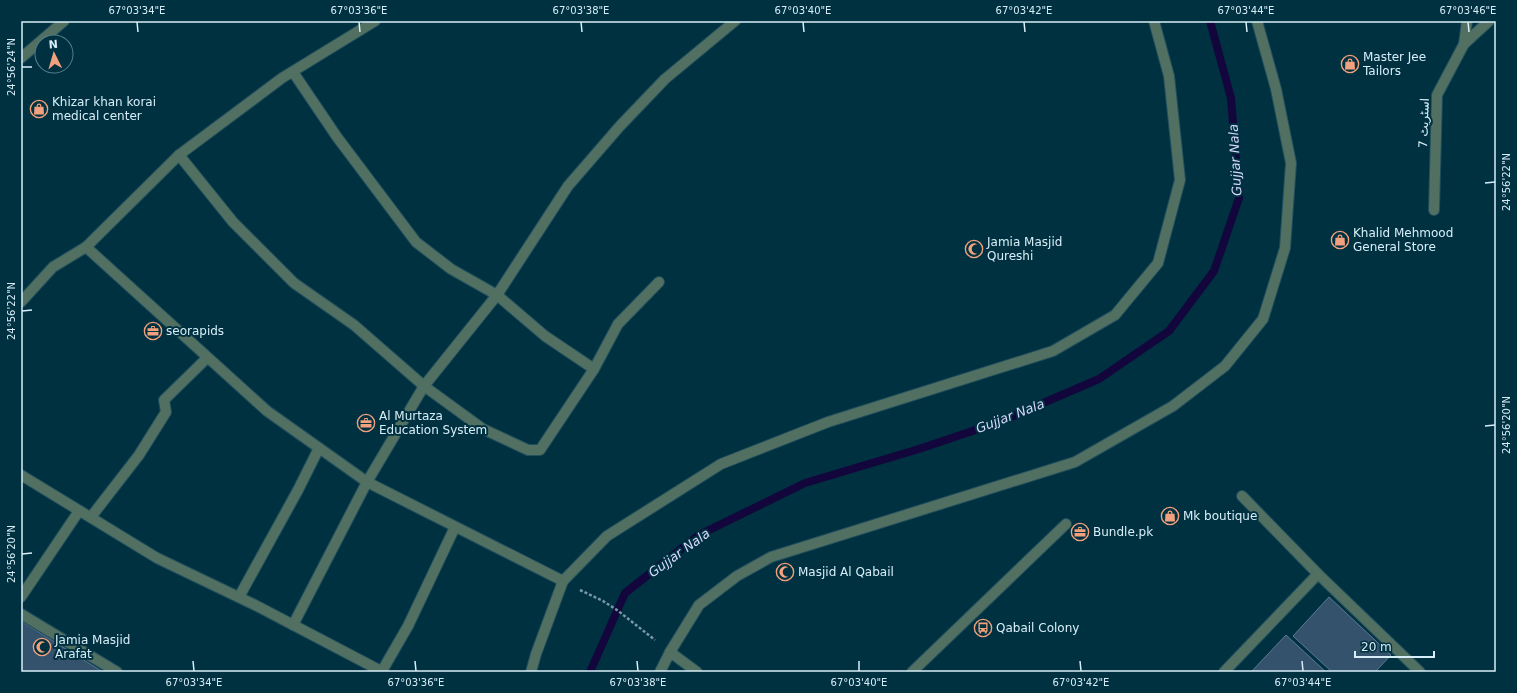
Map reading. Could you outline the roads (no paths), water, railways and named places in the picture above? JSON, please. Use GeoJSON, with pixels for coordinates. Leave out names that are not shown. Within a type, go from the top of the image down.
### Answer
{"type":"FeatureCollection","features":[{"type":"Feature","properties":{"kind":"street"},"geometry":{"type":"LineString","coordinates":[[21,58],[64,21]]}},
{"type":"Feature","properties":{"kind":"street"},"geometry":{"type":"LineString","coordinates":[[21,302],[52,266],[86,247],[179,155],[282,78],[375,21]]}},
{"type":"Feature","properties":{"kind":"street"},"geometry":{"type":"LineString","coordinates":[[293,625],[367,482],[424,386],[497,295],[568,186],[620,126],[665,79],[735,21]]}},
{"type":"Feature","properties":{"kind":"street"},"geometry":{"type":"LineString","coordinates":[[531,672],[536,654],[563,581],[607,536],[721,464],[828,422],[1053,352],[1115,314],[1158,264],[1180,180],[1169,76],[1154,21]]}},
{"type":"Feature","properties":{"kind":"street"},"geometry":{"type":"LineString","coordinates":[[660,672],[670,652],[699,605],[737,576],[771,557],[1075,462],[1173,406],[1225,366],[1263,319],[1285,248],[1291,163],[1276,90],[1257,21]]}},
{"type":"Feature","properties":{"kind":"street","name":"اسٹریٹ 7"},"geometry":{"type":"LineString","coordinates":[[1464,44],[1467,21]]}},
{"type":"Feature","properties":{"kind":"street","name":"اسٹریٹ 7"},"geometry":{"type":"LineString","coordinates":[[1434,210],[1437,95],[1464,44],[1489,21]]}},
{"type":"Feature","properties":{"kind":"street"},"geometry":{"type":"LineString","coordinates":[[292,72],[337,137],[416,242],[451,269],[497,295],[545,336],[594,369]]}},
{"type":"Feature","properties":{"kind":"street"},"geometry":{"type":"LineString","coordinates":[[179,155],[233,222],[294,284],[354,325],[424,386],[483,429],[528,450],[540,450],[594,369],[618,324],[659,282]]}},
{"type":"Feature","properties":{"kind":"street"},"geometry":{"type":"LineString","coordinates":[[86,247],[267,412],[367,482],[563,581]]}},
{"type":"Feature","properties":{"kind":"street"},"geometry":{"type":"LineString","coordinates":[[91,518],[139,455],[166,412],[164,400],[207,358]]}},
{"type":"Feature","properties":{"kind":"street"},"geometry":{"type":"LineString","coordinates":[[239,597],[320,448]]}},
{"type":"Feature","properties":{"kind":"street"},"geometry":{"type":"LineString","coordinates":[[21,475],[157,558],[239,597],[383,672],[408,626],[455,527]]}},
{"type":"Feature","properties":{"kind":"street"},"geometry":{"type":"LineString","coordinates":[[1242,496],[1318,574],[1420,672]]}},
{"type":"Feature","properties":{"kind":"street"},"geometry":{"type":"LineString","coordinates":[[21,597],[80,511]]}},
{"type":"Feature","properties":{"kind":"street"},"geometry":{"type":"LineString","coordinates":[[912,672],[1066,524]]}},
{"type":"Feature","properties":{"kind":"street"},"geometry":{"type":"LineString","coordinates":[[1224,672],[1318,574]]}},
{"type":"Feature","properties":{"kind":"street"},"geometry":{"type":"LineString","coordinates":[[21,614],[117,672]]}},
{"type":"Feature","properties":{"kind":"street"},"geometry":{"type":"LineString","coordinates":[[670,652],[697,672]]}},
{"type":"Feature","properties":{"kind":"waterway","name":"Gujjar Nala"},"geometry":{"type":"LineString","coordinates":[[590,672],[625,593],[699,535],[805,483],[919,449],[999,422],[1099,379],[1169,331],[1214,271],[1239,198],[1231,98],[1210,21]]}},
{"type":"Feature","properties":{"kind":"place","name":"Master Jee Tailors"},"geometry":{"type":"Point","coordinates":[1350,64]}},
{"type":"Feature","properties":{"kind":"place","name":"Khizar khan korai medical center"},"geometry":{"type":"Point","coordinates":[39,109]}},
{"type":"Feature","properties":{"kind":"place","name":"Khalid Mehmood General Store"},"geometry":{"type":"Point","coordinates":[1340,240]}},
{"type":"Feature","properties":{"kind":"place","name":"Jamia Masjid Qureshi"},"geometry":{"type":"Point","coordinates":[974,249]}},
{"type":"Feature","properties":{"kind":"place","name":"seorapids"},"geometry":{"type":"Point","coordinates":[153,331]}},
{"type":"Feature","properties":{"kind":"place","name":"Al Murtaza Education System"},"geometry":{"type":"Point","coordinates":[366,423]}},
{"type":"Feature","properties":{"kind":"place","name":"Mk boutique"},"geometry":{"type":"Point","coordinates":[1170,516]}},
{"type":"Feature","properties":{"kind":"place","name":"Bundle.pk"},"geometry":{"type":"Point","coordinates":[1080,532]}},
{"type":"Feature","properties":{"kind":"place","name":"Masjid Al Qabail"},"geometry":{"type":"Point","coordinates":[785,572]}},
{"type":"Feature","properties":{"kind":"place","name":"Qabail Colony"},"geometry":{"type":"Point","coordinates":[983,628]}},
{"type":"Feature","properties":{"kind":"place","name":"Jamia Masjid Arafat"},"geometry":{"type":"Point","coordinates":[42,647]}}]}
